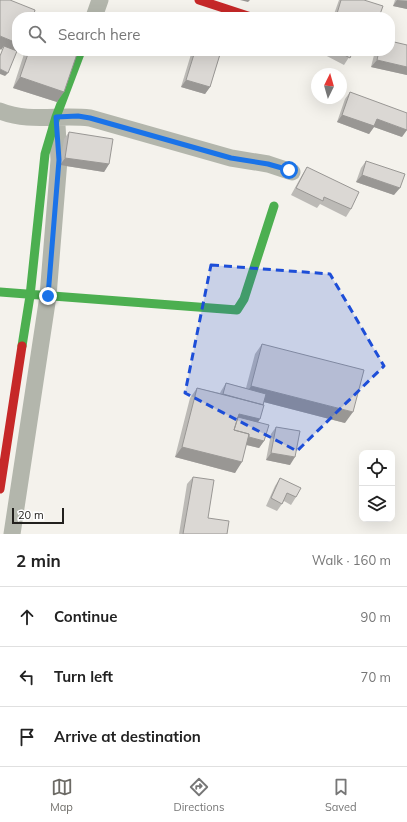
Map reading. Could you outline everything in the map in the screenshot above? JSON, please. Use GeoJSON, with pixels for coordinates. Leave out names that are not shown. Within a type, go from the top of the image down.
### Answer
{"type":"FeatureCollection","features":[{"type":"Feature","properties":{"kind":"street"},"geometry":{"type":"LineString","coordinates":[[96,12],[100,0]]}},
{"type":"Feature","properties":{"kind":"street"},"geometry":{"type":"LineString","coordinates":[[199,0],[236,12]]}},
{"type":"Feature","properties":{"kind":"street"},"geometry":{"type":"LineString","coordinates":[[0,489],[30,296],[45,154],[56,117],[79,56]]}},
{"type":"Feature","properties":{"kind":"street"},"geometry":{"type":"LineString","coordinates":[[0,111],[24,117],[78,116],[90,118],[231,158],[268,164],[292,172]]}},
{"type":"Feature","properties":{"kind":"street"},"geometry":{"type":"LineString","coordinates":[[12,534],[48,296],[59,160],[56,117]]}},
{"type":"Feature","properties":{"kind":"street"},"geometry":{"type":"LineString","coordinates":[[0,292],[30,296],[48,296],[237,310],[244,299],[274,206]]}},
{"type":"Feature","properties":{"kind":"highlighted area"},"geometry":{"type":"Polygon","coordinates":[[[211,265],[330,274],[384,366],[297,451],[185,393],[211,265]]]}},
{"type":"Feature","properties":{"kind":"building"},"geometry":{"type":"Polygon","coordinates":[[[0,0],[10,0],[35,10],[34,12],[12,12],[12,41],[0,36],[0,0]]]}},
{"type":"Feature","properties":{"kind":"building"},"geometry":{"type":"Polygon","coordinates":[[[341,0],[364,0],[383,6],[381,12],[337,12],[341,0]]]}},
{"type":"Feature","properties":{"kind":"building"},"geometry":{"type":"Polygon","coordinates":[[[395,42],[407,45],[407,67],[377,60],[378,56],[395,56],[395,42]]]}},
{"type":"Feature","properties":{"kind":"building"},"geometry":{"type":"Polygon","coordinates":[[[4,46],[12,49],[12,56],[15,56],[8,73],[0,69],[0,56],[4,46]]]}},
{"type":"Feature","properties":{"kind":"building"},"geometry":{"type":"Polygon","coordinates":[[[27,56],[76,56],[64,92],[20,77],[27,56]]]}},
{"type":"Feature","properties":{"kind":"building"},"geometry":{"type":"Polygon","coordinates":[[[193,56],[219,56],[210,87],[186,80],[193,56]]]}},
{"type":"Feature","properties":{"kind":"building"},"geometry":{"type":"Polygon","coordinates":[[[350,92],[407,113],[407,130],[377,119],[374,126],[342,115],[350,92]]]}},
{"type":"Feature","properties":{"kind":"building"},"geometry":{"type":"Polygon","coordinates":[[[69,132],[113,139],[109,164],[65,158],[69,132]]]}},
{"type":"Feature","properties":{"kind":"building"},"geometry":{"type":"Polygon","coordinates":[[[366,161],[405,174],[400,188],[362,175],[366,161]]]}},
{"type":"Feature","properties":{"kind":"building"},"geometry":{"type":"Polygon","coordinates":[[[307,167],[359,192],[351,209],[324,197],[323,201],[296,188],[307,167]]]}},
{"type":"Feature","properties":{"kind":"building"},"geometry":{"type":"Polygon","coordinates":[[[262,344],[364,370],[353,412],[251,386],[262,344]]]}},
{"type":"Feature","properties":{"kind":"building"},"geometry":{"type":"Polygon","coordinates":[[[226,383],[266,394],[263,405],[223,394],[226,383]]]}},
{"type":"Feature","properties":{"kind":"building"},"geometry":{"type":"Polygon","coordinates":[[[197,388],[264,405],[260,419],[239,414],[234,430],[249,434],[242,462],[182,447],[197,388]]]}},
{"type":"Feature","properties":{"kind":"building"},"geometry":{"type":"Polygon","coordinates":[[[238,417],[269,425],[264,441],[249,437],[249,434],[234,430],[238,417]]]}},
{"type":"Feature","properties":{"kind":"building"},"geometry":{"type":"Polygon","coordinates":[[[276,427],[300,431],[295,457],[271,453],[276,427]]]}},
{"type":"Feature","properties":{"kind":"building"},"geometry":{"type":"Polygon","coordinates":[[[193,477],[214,480],[208,518],[229,521],[227,534],[183,534],[193,477]]]}},
{"type":"Feature","properties":{"kind":"building"},"geometry":{"type":"Polygon","coordinates":[[[280,478],[301,488],[296,497],[287,493],[282,504],[271,498],[280,478]]]}},
{"type":"Feature","properties":{"kind":"traffic: fast"},"geometry":{"type":"LineString","coordinates":[[22,346],[30,296],[45,154],[56,117],[79,56]]}},
{"type":"Feature","properties":{"kind":"traffic: fast"},"geometry":{"type":"LineString","coordinates":[[0,292],[237,310],[244,299],[274,206]]}},
{"type":"Feature","properties":{"kind":"traffic: jam"},"geometry":{"type":"LineString","coordinates":[[199,0],[236,12]]}},
{"type":"Feature","properties":{"kind":"traffic: jam"},"geometry":{"type":"LineString","coordinates":[[0,489],[22,346]]}},
{"type":"Feature","properties":{"kind":"route"},"geometry":{"type":"LineString","coordinates":[[48,296],[59,160],[56,117],[78,116],[90,118],[231,158],[268,164],[289,170]]}}]}
